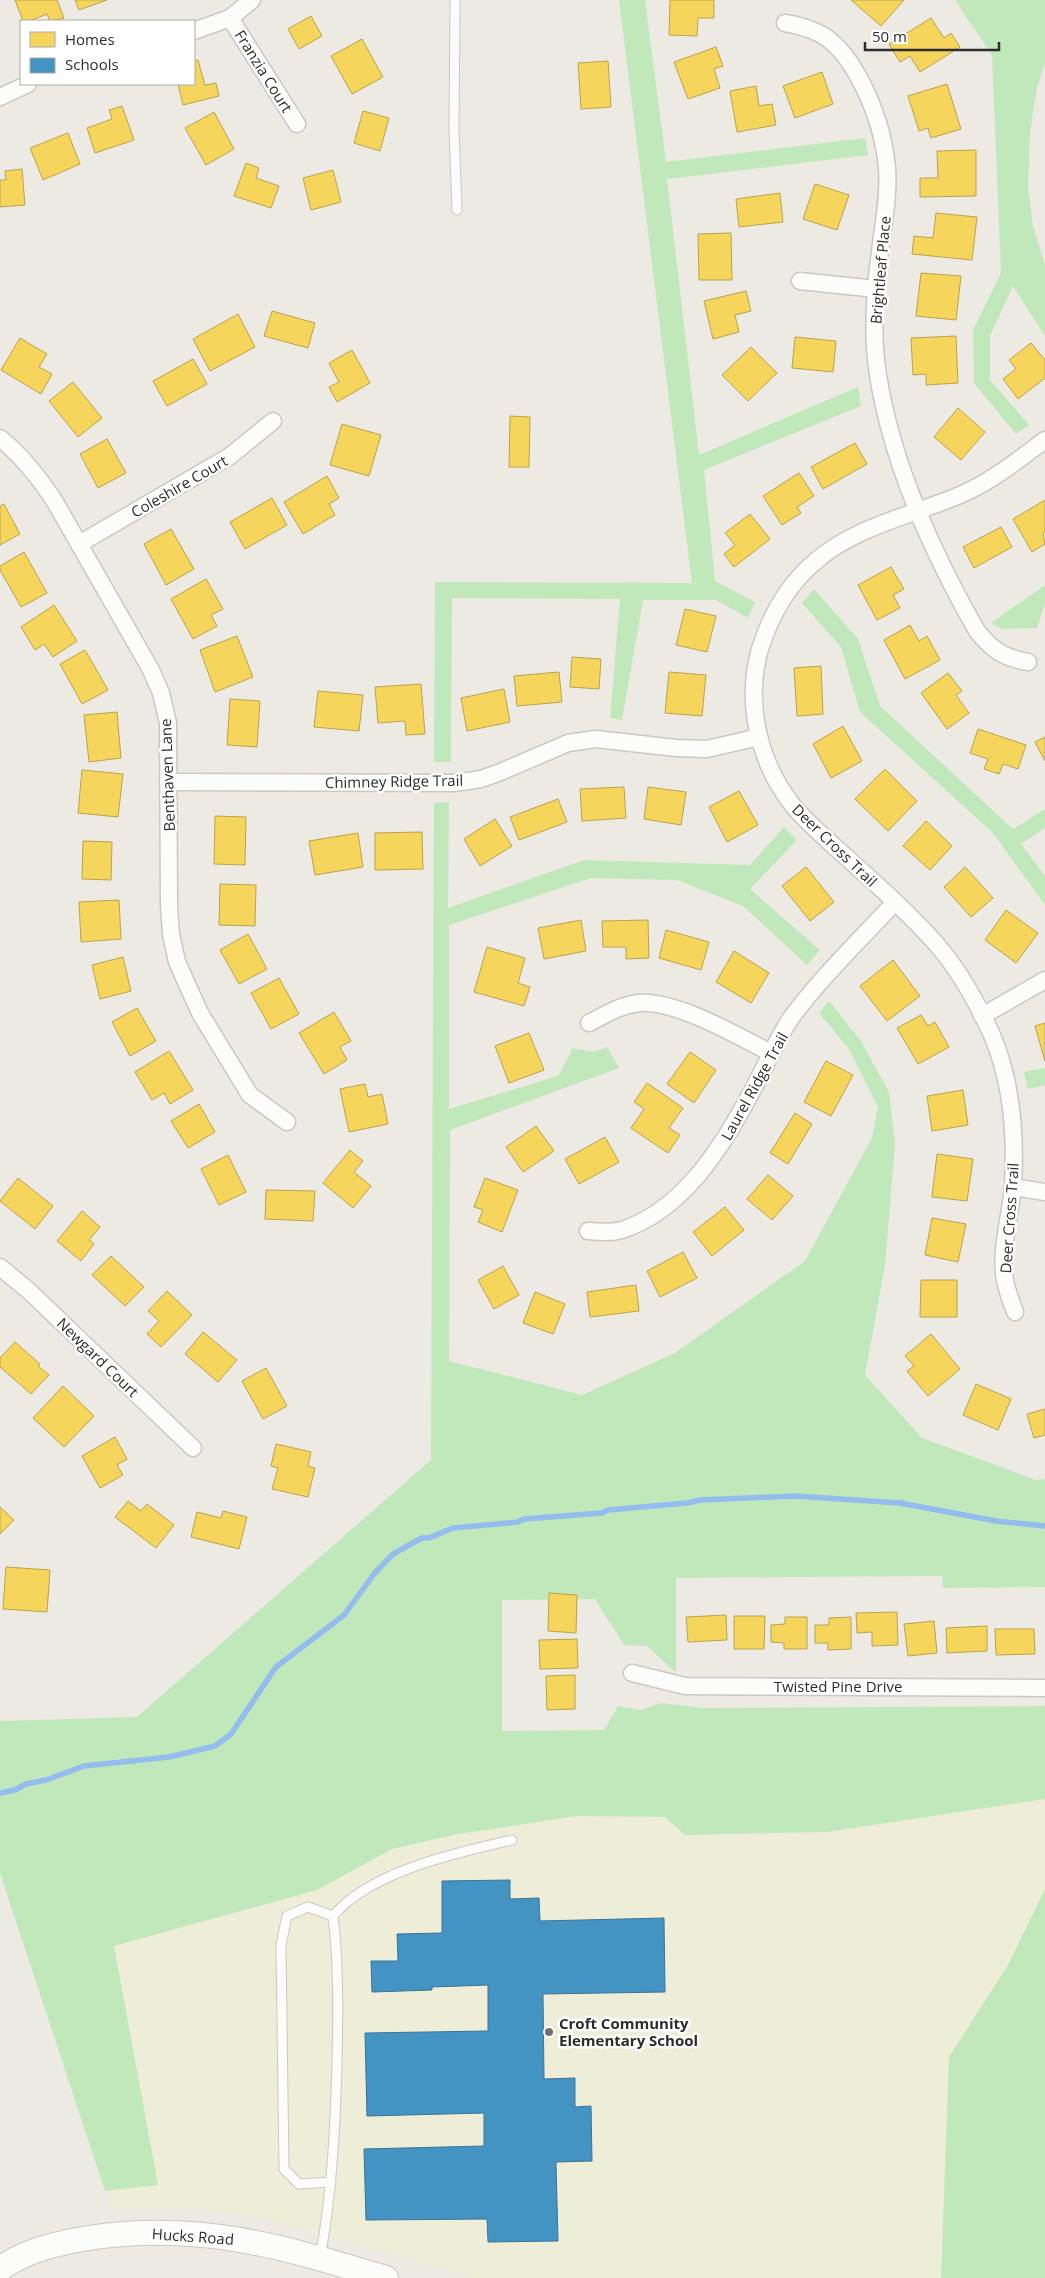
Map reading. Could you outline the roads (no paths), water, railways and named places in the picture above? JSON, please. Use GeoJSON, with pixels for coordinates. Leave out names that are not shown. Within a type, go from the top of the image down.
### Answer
{"type":"FeatureCollection","features":[{"type":"Feature","properties":{"kind":"main road","name":"Hucks Road"},"geometry":{"type":"LineString","coordinates":[[0,2269],[32,2252],[62,2242],[134,2233],[182,2232],[230,2237],[320,2258],[386,2278]]}},
{"type":"Feature","properties":{"kind":"street"},"geometry":{"type":"LineString","coordinates":[[195,31],[230,18],[252,0]]}},
{"type":"Feature","properties":{"kind":"street","name":"Franzia Court"},"geometry":{"type":"LineString","coordinates":[[230,18],[297,124]]}},
{"type":"Feature","properties":{"kind":"street","name":"Brightleaf Place"},"geometry":{"type":"LineString","coordinates":[[785,23],[818,31],[831,41],[854,70],[876,114],[883,140],[887,169],[887,198],[876,289],[877,373],[884,412],[898,457],[935,553],[977,631],[986,643],[1003,656],[1028,662]]}},
{"type":"Feature","properties":{"kind":"street"},"geometry":{"type":"LineString","coordinates":[[0,97],[26,85]]}},
{"type":"Feature","properties":{"kind":"street"},"geometry":{"type":"LineString","coordinates":[[800,281],[876,289]]}},
{"type":"Feature","properties":{"kind":"street","name":"Coleshire Court"},"geometry":{"type":"LineString","coordinates":[[79,544],[230,456],[273,420]]}},
{"type":"Feature","properties":{"kind":"street","name":"Benthaven Lane"},"geometry":{"type":"LineString","coordinates":[[0,438],[21,456],[40,478],[151,670],[161,693],[168,723],[169,906],[176,962],[200,1012],[250,1095],[286,1122]]}},
{"type":"Feature","properties":{"kind":"street","name":"Deer Cross Trail"},"geometry":{"type":"LineString","coordinates":[[1015,1312],[1003,1272],[1013,1188],[1014,1148],[1012,1112],[999,1054],[965,983],[944,953],[895,902],[792,804],[776,782],[760,737],[754,713],[754,682],[756,662],[765,632],[775,610],[796,580],[829,550],[862,533],[962,494],[986,482],[1045,440]]}},
{"type":"Feature","properties":{"kind":"street","name":"Chimney Ridge Trail"},"geometry":{"type":"LineString","coordinates":[[168,782],[454,783],[481,779],[568,743],[596,739],[676,748],[706,749],[760,737]]}},
{"type":"Feature","properties":{"kind":"street","name":"Laurel Ridge Trail"},"geometry":{"type":"LineString","coordinates":[[588,1231],[606,1233],[621,1230],[641,1222],[678,1195],[702,1170],[722,1144],[790,1020],[814,990],[895,902]]}},
{"type":"Feature","properties":{"kind":"street"},"geometry":{"type":"LineString","coordinates":[[982,1016],[1045,980]]}},
{"type":"Feature","properties":{"kind":"street"},"geometry":{"type":"LineString","coordinates":[[589,1023],[621,1006],[639,1003],[652,1004],[674,1008],[771,1053]]}},
{"type":"Feature","properties":{"kind":"street"},"geometry":{"type":"LineString","coordinates":[[1013,1188],[1045,1192]]}},
{"type":"Feature","properties":{"kind":"street","name":"Newgard Court"},"geometry":{"type":"LineString","coordinates":[[0,1267],[29,1292],[194,1448]]}},
{"type":"Feature","properties":{"kind":"street","name":"Twisted Pine Drive"},"geometry":{"type":"LineString","coordinates":[[632,1673],[685,1686],[1045,1688]]}},
{"type":"Feature","properties":{"kind":"lane"},"geometry":{"type":"LineString","coordinates":[[455,0],[454,130],[457,210]]}},
{"type":"Feature","properties":{"kind":"lane"},"geometry":{"type":"LineString","coordinates":[[320,2258],[335,2138],[338,2035],[337,1946],[333,1916],[343,1904],[396,1872],[466,1851],[512,1840]]}},
{"type":"Feature","properties":{"kind":"lane"},"geometry":{"type":"LineString","coordinates":[[331,2182],[300,2184],[284,2169],[281,1945],[287,1916],[308,1907],[333,1916]]}},
{"type":"Feature","properties":{"kind":"waterway"},"geometry":{"type":"LineString","coordinates":[[0,1793],[15,1790],[26,1784],[46,1780],[84,1766],[169,1757],[215,1746],[231,1734],[276,1667],[344,1615],[374,1574],[393,1554],[422,1538],[429,1538],[453,1528],[518,1522],[524,1519],[602,1513],[608,1510],[687,1503],[700,1500],[795,1496],[900,1503],[996,1521],[1045,1526]]}},
{"type":"Feature","properties":{"kind":"place","name":"Croft Community Elementary School"},"geometry":{"type":"Point","coordinates":[549,2032]}}]}
